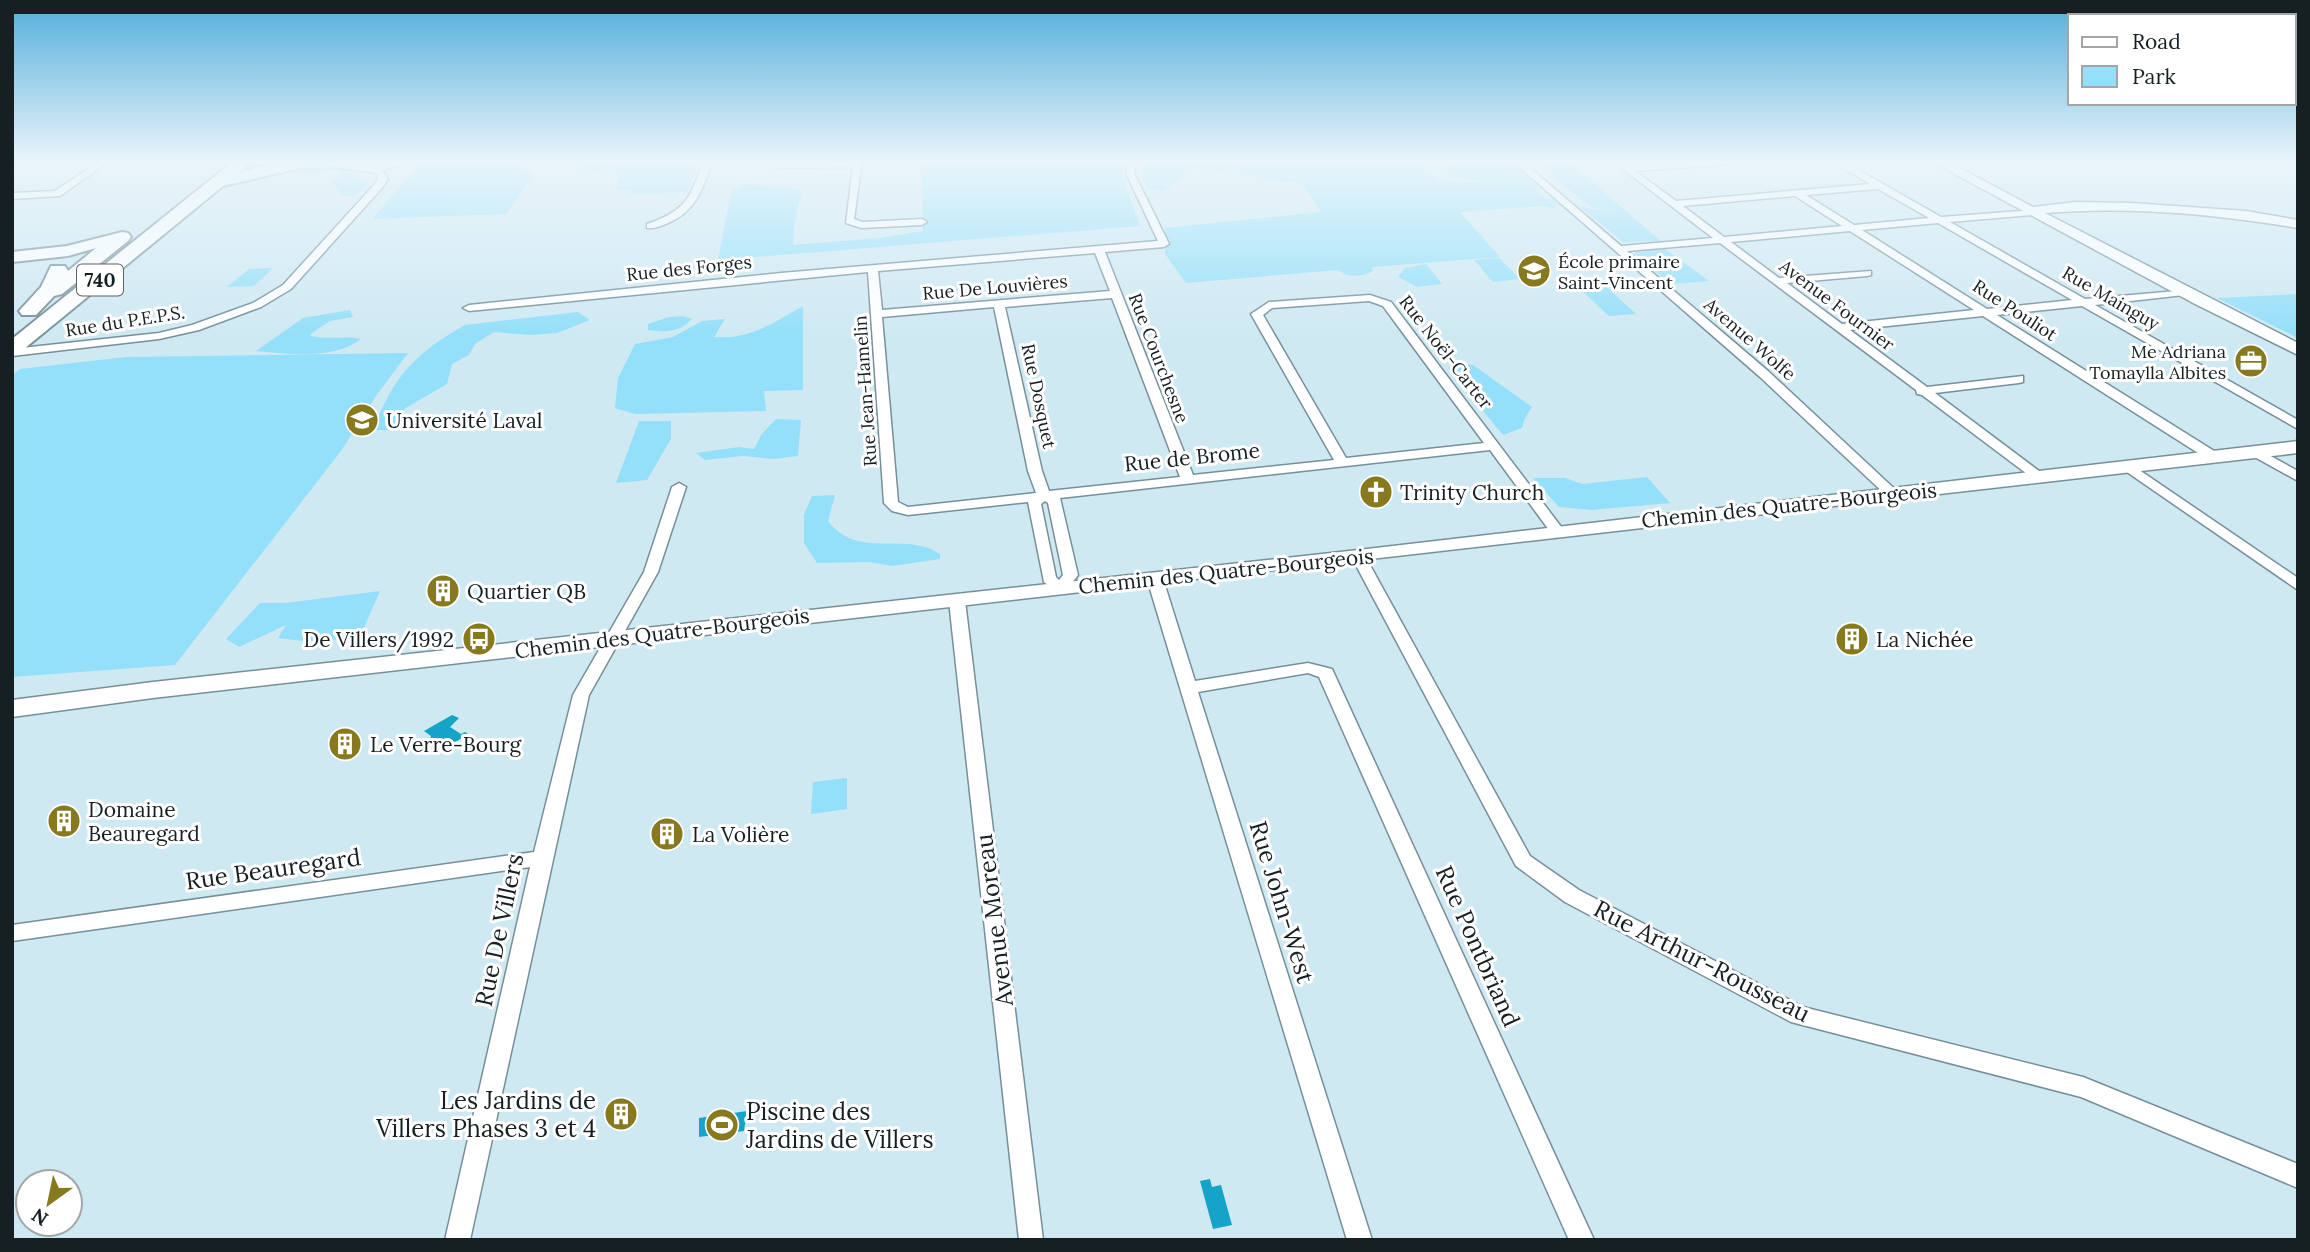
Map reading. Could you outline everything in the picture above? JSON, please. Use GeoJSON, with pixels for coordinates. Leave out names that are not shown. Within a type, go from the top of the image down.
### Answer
{"type":"FeatureCollection","features":[{"type":"Feature","properties":{"kind":"highway","name":"740"},"geometry":{"type":"LineString","coordinates":[[32,320],[146,218]]}},
{"type":"Feature","properties":{"kind":"highway"},"geometry":{"type":"LineString","coordinates":[[32,320],[160,218]]}},
{"type":"Feature","properties":{"kind":"highway","name":"740"},"geometry":{"type":"LineString","coordinates":[[12,324],[32,320],[170,218]]}},
{"type":"Feature","properties":{"kind":"highway"},"geometry":{"type":"LineString","coordinates":[[12,258],[85,248],[137,226]]}},
{"type":"Feature","properties":{"kind":"highway"},"geometry":{"type":"LineString","coordinates":[[12,258],[43,262],[59,272],[12,351]]}},
{"type":"Feature","properties":{"kind":"main road"},"geometry":{"type":"LineString","coordinates":[[2044,218],[2298,349]]}},
{"type":"Feature","properties":{"kind":"main road"},"geometry":{"type":"LineString","coordinates":[[2226,218],[2298,226]]}},
{"type":"Feature","properties":{"kind":"main road","name":"Chemin des Quatre-Bourgeois"},"geometry":{"type":"LineString","coordinates":[[12,709],[153,690],[1155,579],[2298,447]]}},
{"type":"Feature","properties":{"kind":"main road","name":"Chemin des Quatre-Bourgeois"},"geometry":{"type":"LineString","coordinates":[[12,695],[153,690]]}},
{"type":"Feature","properties":{"kind":"street","name":"Rue du P.E.P.S."},"geometry":{"type":"LineString","coordinates":[[12,351],[57,349],[176,333],[229,317],[269,299],[287,287],[350,218]]}},
{"type":"Feature","properties":{"kind":"street"},"geometry":{"type":"LineString","coordinates":[[650,226],[673,218]]}},
{"type":"Feature","properties":{"kind":"street"},"geometry":{"type":"LineString","coordinates":[[849,218],[853,225],[922,222]]}},
{"type":"Feature","properties":{"kind":"street","name":"Rue des Forges"},"geometry":{"type":"LineString","coordinates":[[468,308],[1164,244],[1152,218]]}},
{"type":"Feature","properties":{"kind":"street","name":"Avenue Wolfe"},"geometry":{"type":"LineString","coordinates":[[1584,218],[1784,392],[1894,494]]}},
{"type":"Feature","properties":{"kind":"street","name":"Avenue Fournier"},"geometry":{"type":"LineString","coordinates":[[1692,218],[2040,477]]}},
{"type":"Feature","properties":{"kind":"street","name":"Rue Pouliot"},"geometry":{"type":"LineString","coordinates":[[1837,218],[2214,457]]}},
{"type":"Feature","properties":{"kind":"street","name":"Rue Mainguy"},"geometry":{"type":"LineString","coordinates":[[1938,218],[2298,425]]}},
{"type":"Feature","properties":{"kind":"street"},"geometry":{"type":"LineString","coordinates":[[1620,249],[1959,218]]}},
{"type":"Feature","properties":{"kind":"street","name":"Rue Courchesne"},"geometry":{"type":"LineString","coordinates":[[1099,250],[1187,478]]}},
{"type":"Feature","properties":{"kind":"street","name":"Rue Jean-Hamelin"},"geometry":{"type":"LineString","coordinates":[[873,269],[891,503],[897,508]]}},
{"type":"Feature","properties":{"kind":"street"},"geometry":{"type":"LineString","coordinates":[[1776,281],[1867,273]]}},
{"type":"Feature","properties":{"kind":"street"},"geometry":{"type":"LineString","coordinates":[[1838,328],[2184,292]]}},
{"type":"Feature","properties":{"kind":"street","name":"Rue De Louvières"},"geometry":{"type":"LineString","coordinates":[[878,314],[1115,294]]}},
{"type":"Feature","properties":{"kind":"street","name":"Rue Noël-Carter"},"geometry":{"type":"LineString","coordinates":[[1342,461],[1257,314],[1269,305],[1370,298],[1387,304],[1557,531]]}},
{"type":"Feature","properties":{"kind":"street","name":"Rue Dosquet"},"geometry":{"type":"LineString","coordinates":[[999,304],[1035,471],[1044,495],[1055,501],[1071,575],[1060,589],[1049,579],[1034,503],[1044,495]]}},
{"type":"Feature","properties":{"kind":"street"},"geometry":{"type":"LineString","coordinates":[[1921,391],[2019,380]]}},
{"type":"Feature","properties":{"kind":"street","name":"Rue de Brome"},"geometry":{"type":"LineString","coordinates":[[897,508],[908,511],[1493,446]]}},
{"type":"Feature","properties":{"kind":"street"},"geometry":{"type":"LineString","coordinates":[[2256,452],[2298,477]]}},
{"type":"Feature","properties":{"kind":"street"},"geometry":{"type":"LineString","coordinates":[[2129,467],[2298,585]]}},
{"type":"Feature","properties":{"kind":"street","name":"Rue De Villers"},"geometry":{"type":"LineString","coordinates":[[457,1240],[581,695],[650,572],[679,487]]}},
{"type":"Feature","properties":{"kind":"street","name":"Rue Arthur-Rousseau"},"geometry":{"type":"LineString","coordinates":[[1358,556],[1523,861],[1572,896],[1798,1015],[2083,1087],[2298,1176]]}},
{"type":"Feature","properties":{"kind":"street","name":"Rue John-West"},"geometry":{"type":"LineString","coordinates":[[1155,579],[1360,1240]]}},
{"type":"Feature","properties":{"kind":"street","name":"Avenue Moreau"},"geometry":{"type":"LineString","coordinates":[[957,601],[1031,1240]]}},
{"type":"Feature","properties":{"kind":"street","name":"Rue Pontbriand"},"geometry":{"type":"LineString","coordinates":[[1189,688],[1308,668],[1326,673],[1582,1240]]}},
{"type":"Feature","properties":{"kind":"street","name":"Rue Beauregard"},"geometry":{"type":"LineString","coordinates":[[12,933],[542,858]]}},
{"type":"Feature","properties":{"kind":"green space"},"geometry":{"type":"Polygon","coordinates":[[[726,218],[796,218],[793,245],[880,238],[923,231],[923,218],[1137,218],[1140,226],[718,260],[726,218]]]}},
{"type":"Feature","properties":{"kind":"green space"},"geometry":{"type":"Polygon","coordinates":[[[1258,218],[1466,218],[1500,257],[1372,267],[1373,271],[1360,275],[1346,274],[1338,270],[1186,283],[1165,254],[1165,228],[1258,218]]]}},
{"type":"Feature","properties":{"kind":"green space"},"geometry":{"type":"Polygon","coordinates":[[[1594,218],[1635,218],[1661,241],[1623,242],[1594,218]]]}},
{"type":"Feature","properties":{"kind":"green space"},"geometry":{"type":"Polygon","coordinates":[[[1664,248],[1709,281],[1670,284],[1634,253],[1664,248]]]}},
{"type":"Feature","properties":{"kind":"green space"},"geometry":{"type":"Polygon","coordinates":[[[1499,258],[1520,279],[1493,282],[1474,260],[1499,258]]]}},
{"type":"Feature","properties":{"kind":"green space"},"geometry":{"type":"Polygon","coordinates":[[[1426,264],[1442,284],[1417,287],[1398,277],[1405,268],[1426,264]]]}},
{"type":"Feature","properties":{"kind":"green space"},"geometry":{"type":"Polygon","coordinates":[[[273,268],[254,286],[227,287],[249,269],[273,268]]]}},
{"type":"Feature","properties":{"kind":"green space"},"geometry":{"type":"Polygon","coordinates":[[[1607,287],[1636,314],[1609,316],[1580,289],[1607,287]]]}},
{"type":"Feature","properties":{"kind":"green space"},"geometry":{"type":"Polygon","coordinates":[[[2298,294],[2298,338],[2217,298],[2298,294]]]}},
{"type":"Feature","properties":{"kind":"green space"},"geometry":{"type":"Polygon","coordinates":[[[803,306],[803,390],[764,391],[766,411],[635,414],[615,408],[618,378],[635,344],[673,337],[702,321],[725,319],[714,337],[738,336],[760,329],[803,306]]]}},
{"type":"Feature","properties":{"kind":"green space"},"geometry":{"type":"Polygon","coordinates":[[[350,310],[353,317],[330,321],[309,335],[361,339],[350,346],[310,354],[256,351],[303,318],[350,310]]]}},
{"type":"Feature","properties":{"kind":"green space"},"geometry":{"type":"Polygon","coordinates":[[[578,312],[590,320],[557,333],[530,335],[494,332],[475,344],[469,355],[452,364],[447,384],[404,409],[403,423],[387,430],[373,430],[389,395],[408,368],[432,346],[465,325],[578,312]]]}},
{"type":"Feature","properties":{"kind":"green space"},"geometry":{"type":"Polygon","coordinates":[[[683,316],[692,319],[677,329],[648,330],[648,324],[669,317],[683,316]]]}},
{"type":"Feature","properties":{"kind":"green space"},"geometry":{"type":"Polygon","coordinates":[[[408,353],[376,396],[341,451],[175,665],[12,677],[12,375],[20,369],[126,357],[408,353]]]}},
{"type":"Feature","properties":{"kind":"green space"},"geometry":{"type":"Polygon","coordinates":[[[1455,365],[1473,365],[1532,407],[1522,428],[1503,435],[1448,368],[1455,365]]]}},
{"type":"Feature","properties":{"kind":"green space"},"geometry":{"type":"Polygon","coordinates":[[[776,419],[801,420],[798,456],[774,459],[742,456],[705,460],[696,453],[739,447],[754,449],[761,435],[776,419]]]}},
{"type":"Feature","properties":{"kind":"green space"},"geometry":{"type":"Polygon","coordinates":[[[639,421],[671,421],[671,439],[647,480],[616,483],[639,421]]]}},
{"type":"Feature","properties":{"kind":"green space"},"geometry":{"type":"Polygon","coordinates":[[[1647,477],[1670,503],[1591,510],[1559,507],[1533,478],[1565,478],[1582,484],[1647,477]]]}},
{"type":"Feature","properties":{"kind":"green space"},"geometry":{"type":"Polygon","coordinates":[[[835,495],[828,521],[840,533],[868,543],[926,547],[940,554],[940,559],[892,566],[869,562],[817,563],[804,543],[804,515],[812,496],[835,495]]]}},
{"type":"Feature","properties":{"kind":"green space"},"geometry":{"type":"Polygon","coordinates":[[[380,591],[359,639],[302,641],[278,638],[286,625],[239,647],[226,639],[260,603],[285,603],[380,591]]]}},
{"type":"Feature","properties":{"kind":"green space"},"geometry":{"type":"Polygon","coordinates":[[[847,778],[847,809],[811,814],[813,782],[847,778]]]}},
{"type":"Feature","properties":{"kind":"shaded area"},"geometry":{"type":"Polygon","coordinates":[[[452,715],[459,718],[450,727],[461,734],[468,734],[448,747],[440,742],[429,744],[431,736],[424,731],[452,715]]]}},
{"type":"Feature","properties":{"kind":"shaded area","name":"Piscine des Jardins de Villers"},"geometry":{"type":"Polygon","coordinates":[[[747,1111],[744,1131],[699,1137],[699,1118],[747,1111]]]}},
{"type":"Feature","properties":{"kind":"shaded area"},"geometry":{"type":"Polygon","coordinates":[[[1210,1179],[1212,1187],[1221,1185],[1232,1225],[1213,1229],[1200,1181],[1210,1179]]]}},
{"type":"Feature","properties":{"kind":"place","name":"École primaire Saint-Vincent"},"geometry":{"type":"Point","coordinates":[1534,271]}},
{"type":"Feature","properties":{"kind":"place","name":"Me Adriana Tomaylla Albites"},"geometry":{"type":"Point","coordinates":[2251,361]}},
{"type":"Feature","properties":{"kind":"place","name":"Université Laval"},"geometry":{"type":"Point","coordinates":[362,420]}},
{"type":"Feature","properties":{"kind":"place","name":"Trinity Church"},"geometry":{"type":"Point","coordinates":[1376,492]}},
{"type":"Feature","properties":{"kind":"place","name":"Quartier QB"},"geometry":{"type":"Point","coordinates":[443,591]}},
{"type":"Feature","properties":{"kind":"place","name":"De Villers/1992"},"geometry":{"type":"Point","coordinates":[479,639]}},
{"type":"Feature","properties":{"kind":"place","name":"La Nichée"},"geometry":{"type":"Point","coordinates":[1852,639]}},
{"type":"Feature","properties":{"kind":"place","name":"Le Verre-Bourg"},"geometry":{"type":"Point","coordinates":[345,744]}},
{"type":"Feature","properties":{"kind":"place","name":"Domaine Beauregard"},"geometry":{"type":"Point","coordinates":[64,821]}},
{"type":"Feature","properties":{"kind":"place","name":"La Volière"},"geometry":{"type":"Point","coordinates":[667,834]}},
{"type":"Feature","properties":{"kind":"place","name":"Les Jardins de Villers Phases 3 et 4"},"geometry":{"type":"Point","coordinates":[621,1114]}},
{"type":"Feature","properties":{"kind":"place","name":"Piscine des Jardins de Villers"},"geometry":{"type":"Point","coordinates":[722,1125]}}]}
